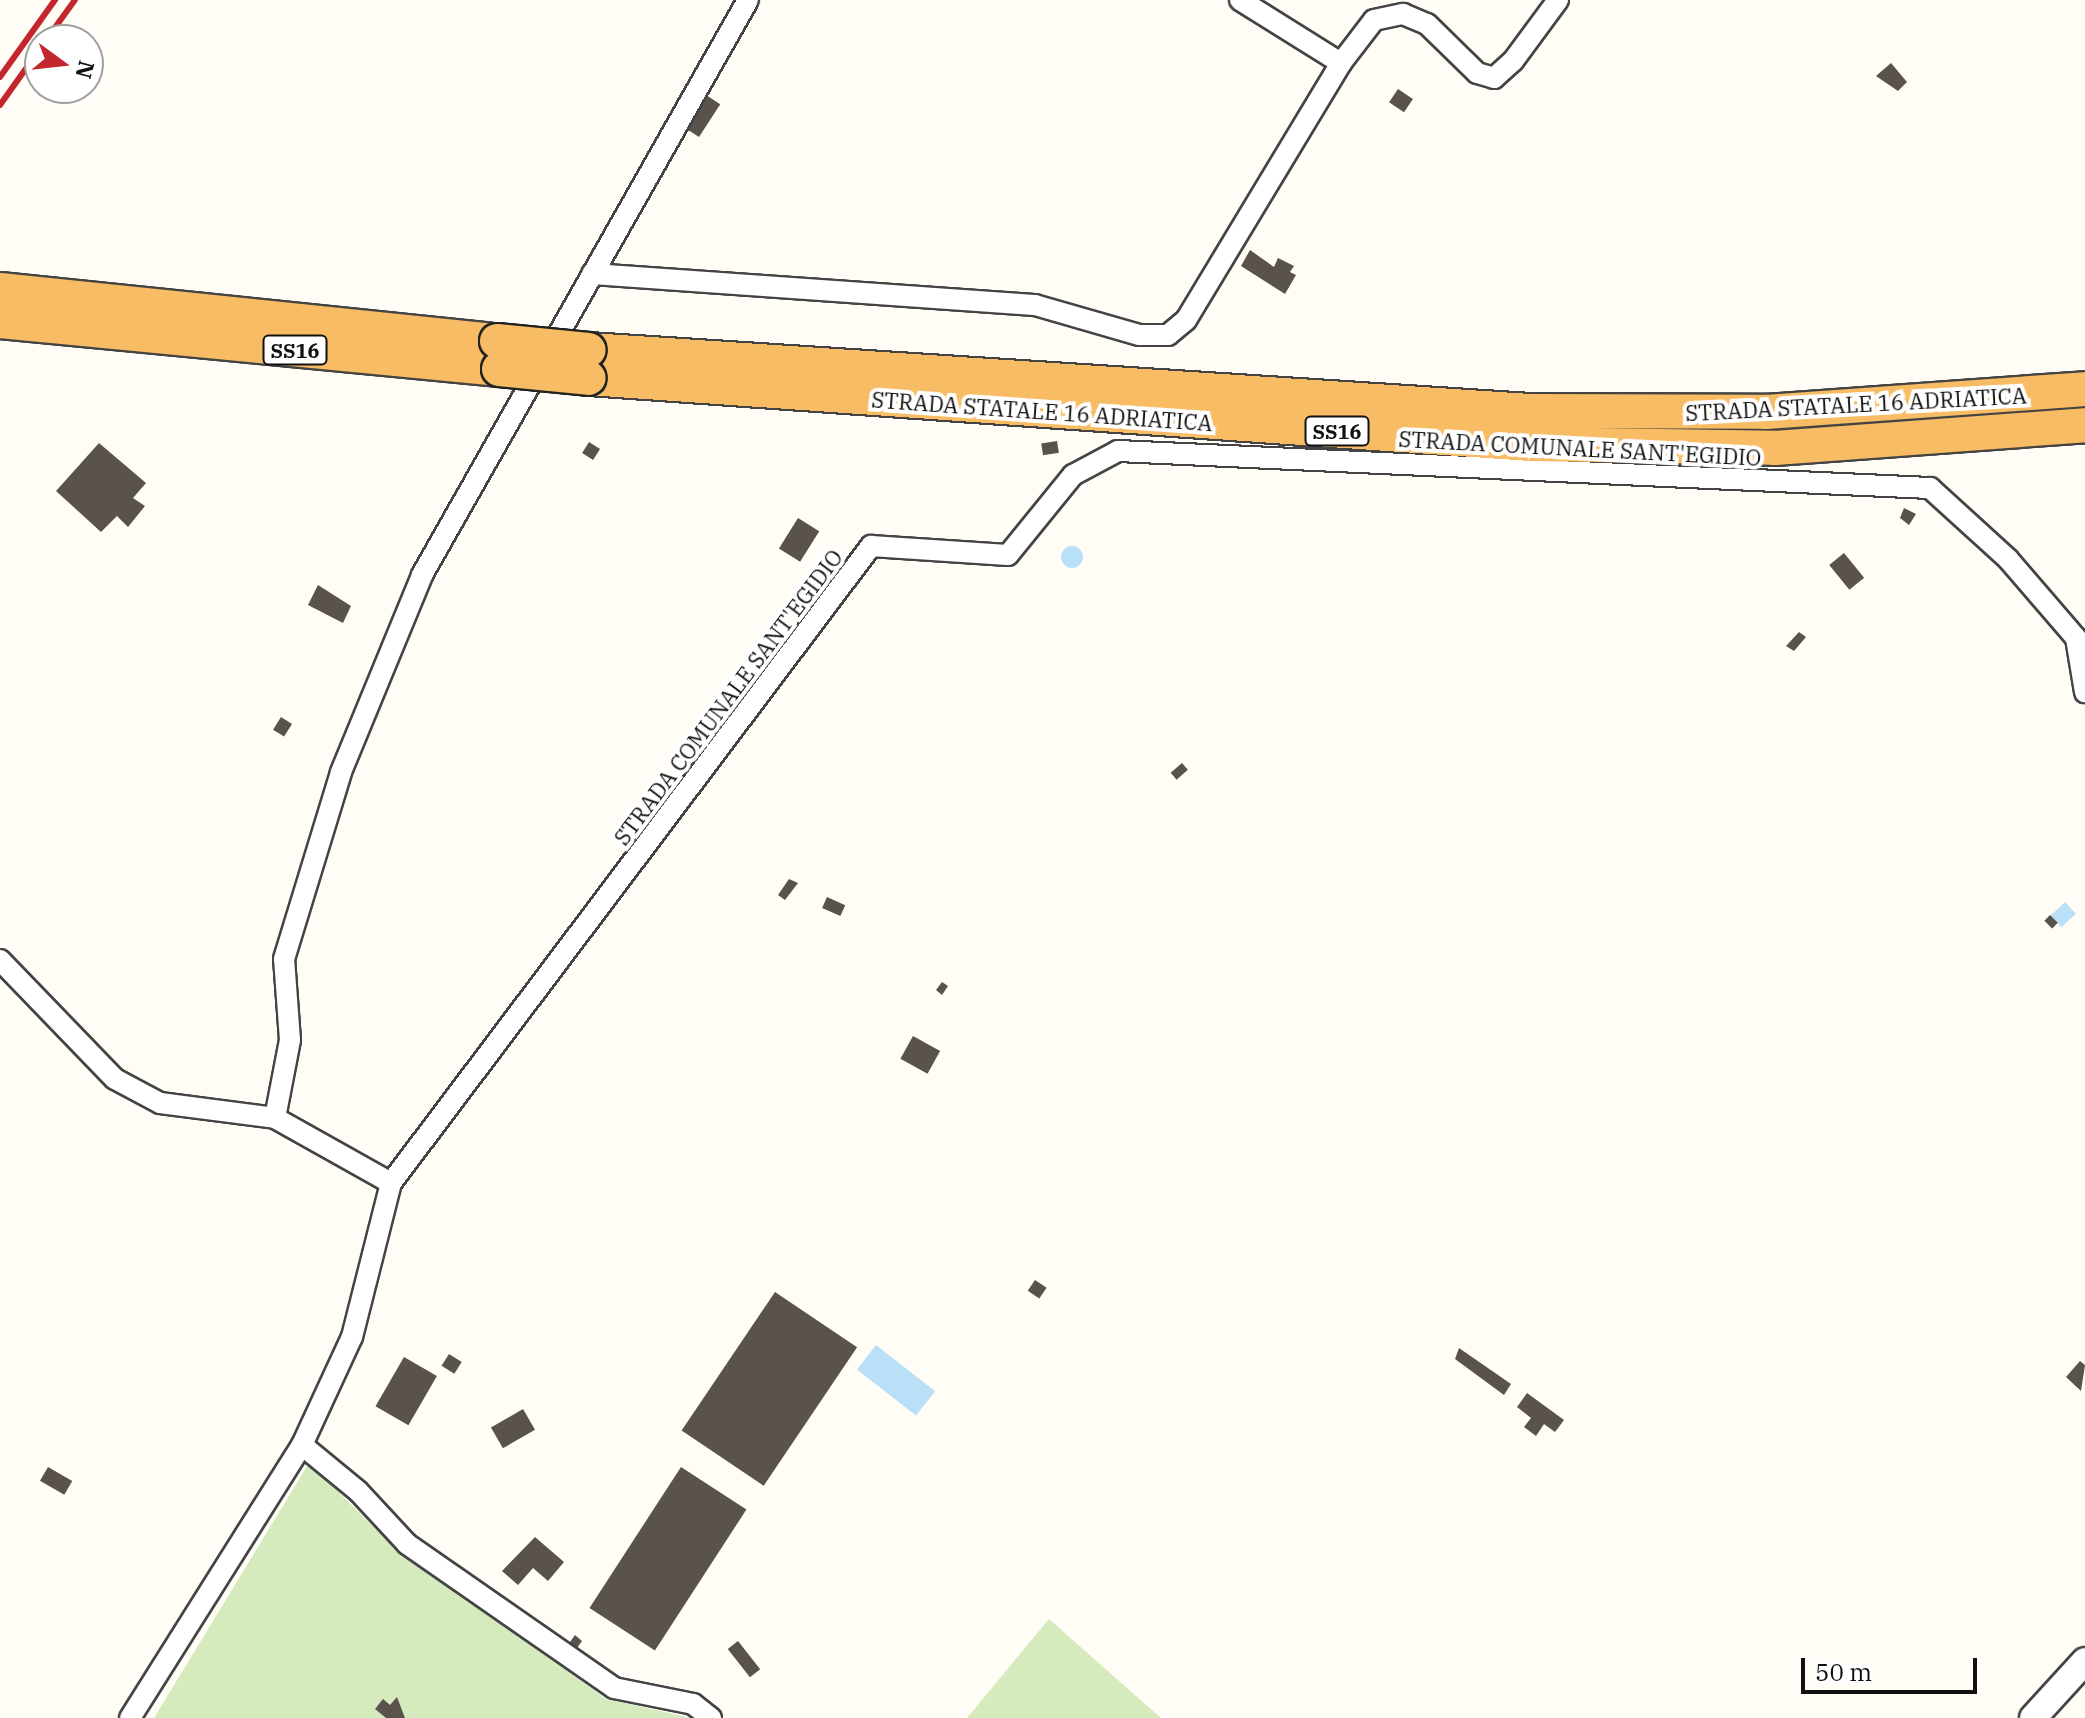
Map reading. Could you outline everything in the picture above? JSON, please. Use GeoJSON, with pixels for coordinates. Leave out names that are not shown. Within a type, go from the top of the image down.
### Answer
{"type":"FeatureCollection","features":[{"type":"Feature","properties":{"kind":"highway","name":"STRADA STATALE 16 ADRIATICA"},"geometry":{"type":"LineString","coordinates":[[0,290],[96,317]]}},
{"type":"Feature","properties":{"kind":"highway","name":"STRADA STATALE 16 ADRIATICA"},"geometry":{"type":"LineString","coordinates":[[0,321],[96,317],[589,364],[1531,444],[1775,448],[2085,425]]}},
{"type":"Feature","properties":{"kind":"highway","name":"STRADA STATALE 16 ADRIATICA"},"geometry":{"type":"LineString","coordinates":[[589,364],[1530,411],[1766,412],[2085,389]]}},
{"type":"Feature","properties":{"kind":"street"},"geometry":{"type":"LineString","coordinates":[[275,1118],[290,1040],[284,959],[341,772],[385,655],[422,575],[748,0]]}},
{"type":"Feature","properties":{"kind":"street"},"geometry":{"type":"LineString","coordinates":[[1240,0],[1341,63]]}},
{"type":"Feature","properties":{"kind":"street"},"geometry":{"type":"LineString","coordinates":[[592,274],[1035,305],[1139,335],[1168,335],[1186,320],[1341,63],[1374,20],[1403,14],[1427,24],[1477,73],[1494,78],[1513,61],[1558,0]]}},
{"type":"Feature","properties":{"kind":"street","name":"STRADA COMUNALE SANT'EGIDIO"},"geometry":{"type":"LineString","coordinates":[[130,1718],[302,1445],[352,1337],[391,1183],[871,546],[1008,555],[1073,475],[1118,451],[1930,488],[2008,559],[2076,638],[2085,692]]}},
{"type":"Feature","properties":{"kind":"street"},"geometry":{"type":"LineString","coordinates":[[0,960],[115,1079],[160,1103],[275,1118],[391,1183]]}},
{"type":"Feature","properties":{"kind":"street"},"geometry":{"type":"LineString","coordinates":[[302,1445],[358,1491],[407,1544],[614,1688],[693,1704],[711,1718]]}},
{"type":"Feature","properties":{"kind":"street"},"geometry":{"type":"LineString","coordinates":[[2033,1718],[2085,1661]]}},
{"type":"Feature","properties":{"kind":"green space"},"geometry":{"type":"Polygon","coordinates":[[[309,1463],[397,1550],[606,1699],[691,1718],[154,1718],[309,1463]]]}},
{"type":"Feature","properties":{"kind":"green space"},"geometry":{"type":"Polygon","coordinates":[[[1049,1619],[1161,1718],[967,1718],[1049,1619]]]}},
{"type":"Feature","properties":{"kind":"water"},"geometry":{"type":"Polygon","coordinates":[[[1072,546],[1080,549],[1083,557],[1080,565],[1072,568],[1064,565],[1061,557],[1064,549],[1072,546]]]}},
{"type":"Feature","properties":{"kind":"water"},"geometry":{"type":"Polygon","coordinates":[[[2065,902],[2076,914],[2061,927],[2050,916],[2065,902]]]}},
{"type":"Feature","properties":{"kind":"water"},"geometry":{"type":"Polygon","coordinates":[[[876,1345],[935,1391],[916,1416],[857,1369],[876,1345]]]}},
{"type":"Feature","properties":{"kind":"building"},"geometry":{"type":"Polygon","coordinates":[[[1891,63],[1907,82],[1898,91],[1876,76],[1891,63]]]}},
{"type":"Feature","properties":{"kind":"building"},"geometry":{"type":"Polygon","coordinates":[[[1398,89],[1413,99],[1404,112],[1389,102],[1398,89]]]}},
{"type":"Feature","properties":{"kind":"building"},"geometry":{"type":"Polygon","coordinates":[[[706,95],[720,104],[699,137],[685,128],[706,95]]]}},
{"type":"Feature","properties":{"kind":"building"},"geometry":{"type":"Polygon","coordinates":[[[1250,250],[1274,267],[1278,258],[1294,266],[1290,272],[1296,275],[1285,294],[1241,266],[1250,250]]]}},
{"type":"Feature","properties":{"kind":"building"},"geometry":{"type":"Polygon","coordinates":[[[1057,441],[1059,453],[1043,455],[1041,444],[1057,441]]]}},
{"type":"Feature","properties":{"kind":"building"},"geometry":{"type":"Polygon","coordinates":[[[589,442],[600,449],[593,460],[582,453],[589,442]]]}},
{"type":"Feature","properties":{"kind":"building"},"geometry":{"type":"Polygon","coordinates":[[[99,443],[146,483],[133,498],[145,506],[128,527],[117,516],[101,532],[56,491],[99,443]]]}},
{"type":"Feature","properties":{"kind":"building"},"geometry":{"type":"Polygon","coordinates":[[[1904,508],[1916,514],[1909,525],[1900,518],[1904,508]]]}},
{"type":"Feature","properties":{"kind":"building"},"geometry":{"type":"Polygon","coordinates":[[[798,518],[819,531],[800,562],[779,549],[798,518]]]}},
{"type":"Feature","properties":{"kind":"building"},"geometry":{"type":"Polygon","coordinates":[[[1844,553],[1864,578],[1849,590],[1829,565],[1844,553]]]}},
{"type":"Feature","properties":{"kind":"building"},"geometry":{"type":"Polygon","coordinates":[[[318,585],[351,606],[343,623],[308,605],[318,585]]]}},
{"type":"Feature","properties":{"kind":"building"},"geometry":{"type":"Polygon","coordinates":[[[1799,632],[1806,637],[1794,651],[1786,646],[1799,632]]]}},
{"type":"Feature","properties":{"kind":"building"},"geometry":{"type":"Polygon","coordinates":[[[281,717],[292,724],[284,737],[273,730],[281,717]]]}},
{"type":"Feature","properties":{"kind":"building"},"geometry":{"type":"Polygon","coordinates":[[[1182,763],[1188,770],[1177,780],[1171,773],[1182,763]]]}},
{"type":"Feature","properties":{"kind":"building"},"geometry":{"type":"Polygon","coordinates":[[[789,879],[798,883],[785,900],[778,895],[789,879]]]}},
{"type":"Feature","properties":{"kind":"building"},"geometry":{"type":"Polygon","coordinates":[[[827,897],[845,905],[840,916],[822,908],[827,897]]]}},
{"type":"Feature","properties":{"kind":"building"},"geometry":{"type":"Polygon","coordinates":[[[2050,915],[2058,923],[2052,928],[2044,921],[2050,915]]]}},
{"type":"Feature","properties":{"kind":"building"},"geometry":{"type":"Polygon","coordinates":[[[942,982],[948,986],[942,995],[936,990],[942,982]]]}},
{"type":"Feature","properties":{"kind":"building"},"geometry":{"type":"Polygon","coordinates":[[[913,1036],[940,1051],[928,1074],[900,1059],[913,1036]]]}},
{"type":"Feature","properties":{"kind":"building"},"geometry":{"type":"Polygon","coordinates":[[[1035,1280],[1047,1288],[1039,1299],[1028,1291],[1035,1280]]]}},
{"type":"Feature","properties":{"kind":"building"},"geometry":{"type":"Polygon","coordinates":[[[775,1292],[857,1347],[764,1486],[682,1430],[775,1292]]]}},
{"type":"Feature","properties":{"kind":"building"},"geometry":{"type":"Polygon","coordinates":[[[1459,1348],[1511,1384],[1504,1395],[1455,1359],[1459,1348]]]}},
{"type":"Feature","properties":{"kind":"building"},"geometry":{"type":"Polygon","coordinates":[[[449,1354],[462,1362],[454,1374],[442,1366],[449,1354]]]}},
{"type":"Feature","properties":{"kind":"building"},"geometry":{"type":"Polygon","coordinates":[[[404,1357],[437,1376],[408,1425],[376,1406],[404,1357]]]}},
{"type":"Feature","properties":{"kind":"building"},"geometry":{"type":"Polygon","coordinates":[[[2080,1361],[2085,1365],[2081,1391],[2066,1377],[2080,1361]]]}},
{"type":"Feature","properties":{"kind":"building"},"geometry":{"type":"Polygon","coordinates":[[[1527,1393],[1564,1420],[1555,1432],[1544,1424],[1536,1436],[1524,1427],[1531,1418],[1517,1407],[1527,1393]]]}},
{"type":"Feature","properties":{"kind":"building"},"geometry":{"type":"Polygon","coordinates":[[[523,1409],[535,1430],[503,1448],[491,1428],[523,1409]]]}},
{"type":"Feature","properties":{"kind":"building"},"geometry":{"type":"Polygon","coordinates":[[[48,1467],[72,1481],[64,1495],[40,1481],[48,1467]]]}},
{"type":"Feature","properties":{"kind":"building"},"geometry":{"type":"Polygon","coordinates":[[[681,1467],[746,1509],[655,1650],[590,1608],[681,1467]]]}},
{"type":"Feature","properties":{"kind":"building"},"geometry":{"type":"Polygon","coordinates":[[[535,1537],[564,1562],[548,1581],[533,1568],[518,1585],[502,1571],[535,1537]]]}},
{"type":"Feature","properties":{"kind":"building"},"geometry":{"type":"Polygon","coordinates":[[[575,1635],[582,1641],[577,1648],[570,1642],[575,1635]]]}},
{"type":"Feature","properties":{"kind":"building"},"geometry":{"type":"Polygon","coordinates":[[[738,1641],[760,1669],[750,1677],[728,1649],[738,1641]]]}},
{"type":"Feature","properties":{"kind":"building"},"geometry":{"type":"Polygon","coordinates":[[[397,1697],[405,1718],[386,1718],[375,1709],[383,1699],[390,1705],[397,1697]]]}},
{"type":"Feature","properties":{"kind":"railway"},"geometry":{"type":"LineString","coordinates":[[0,77],[55,0]]}},
{"type":"Feature","properties":{"kind":"railway"},"geometry":{"type":"LineString","coordinates":[[58,24],[75,0]]}},
{"type":"Feature","properties":{"kind":"railway"},"geometry":{"type":"LineString","coordinates":[[0,105],[24,71]]}}]}
